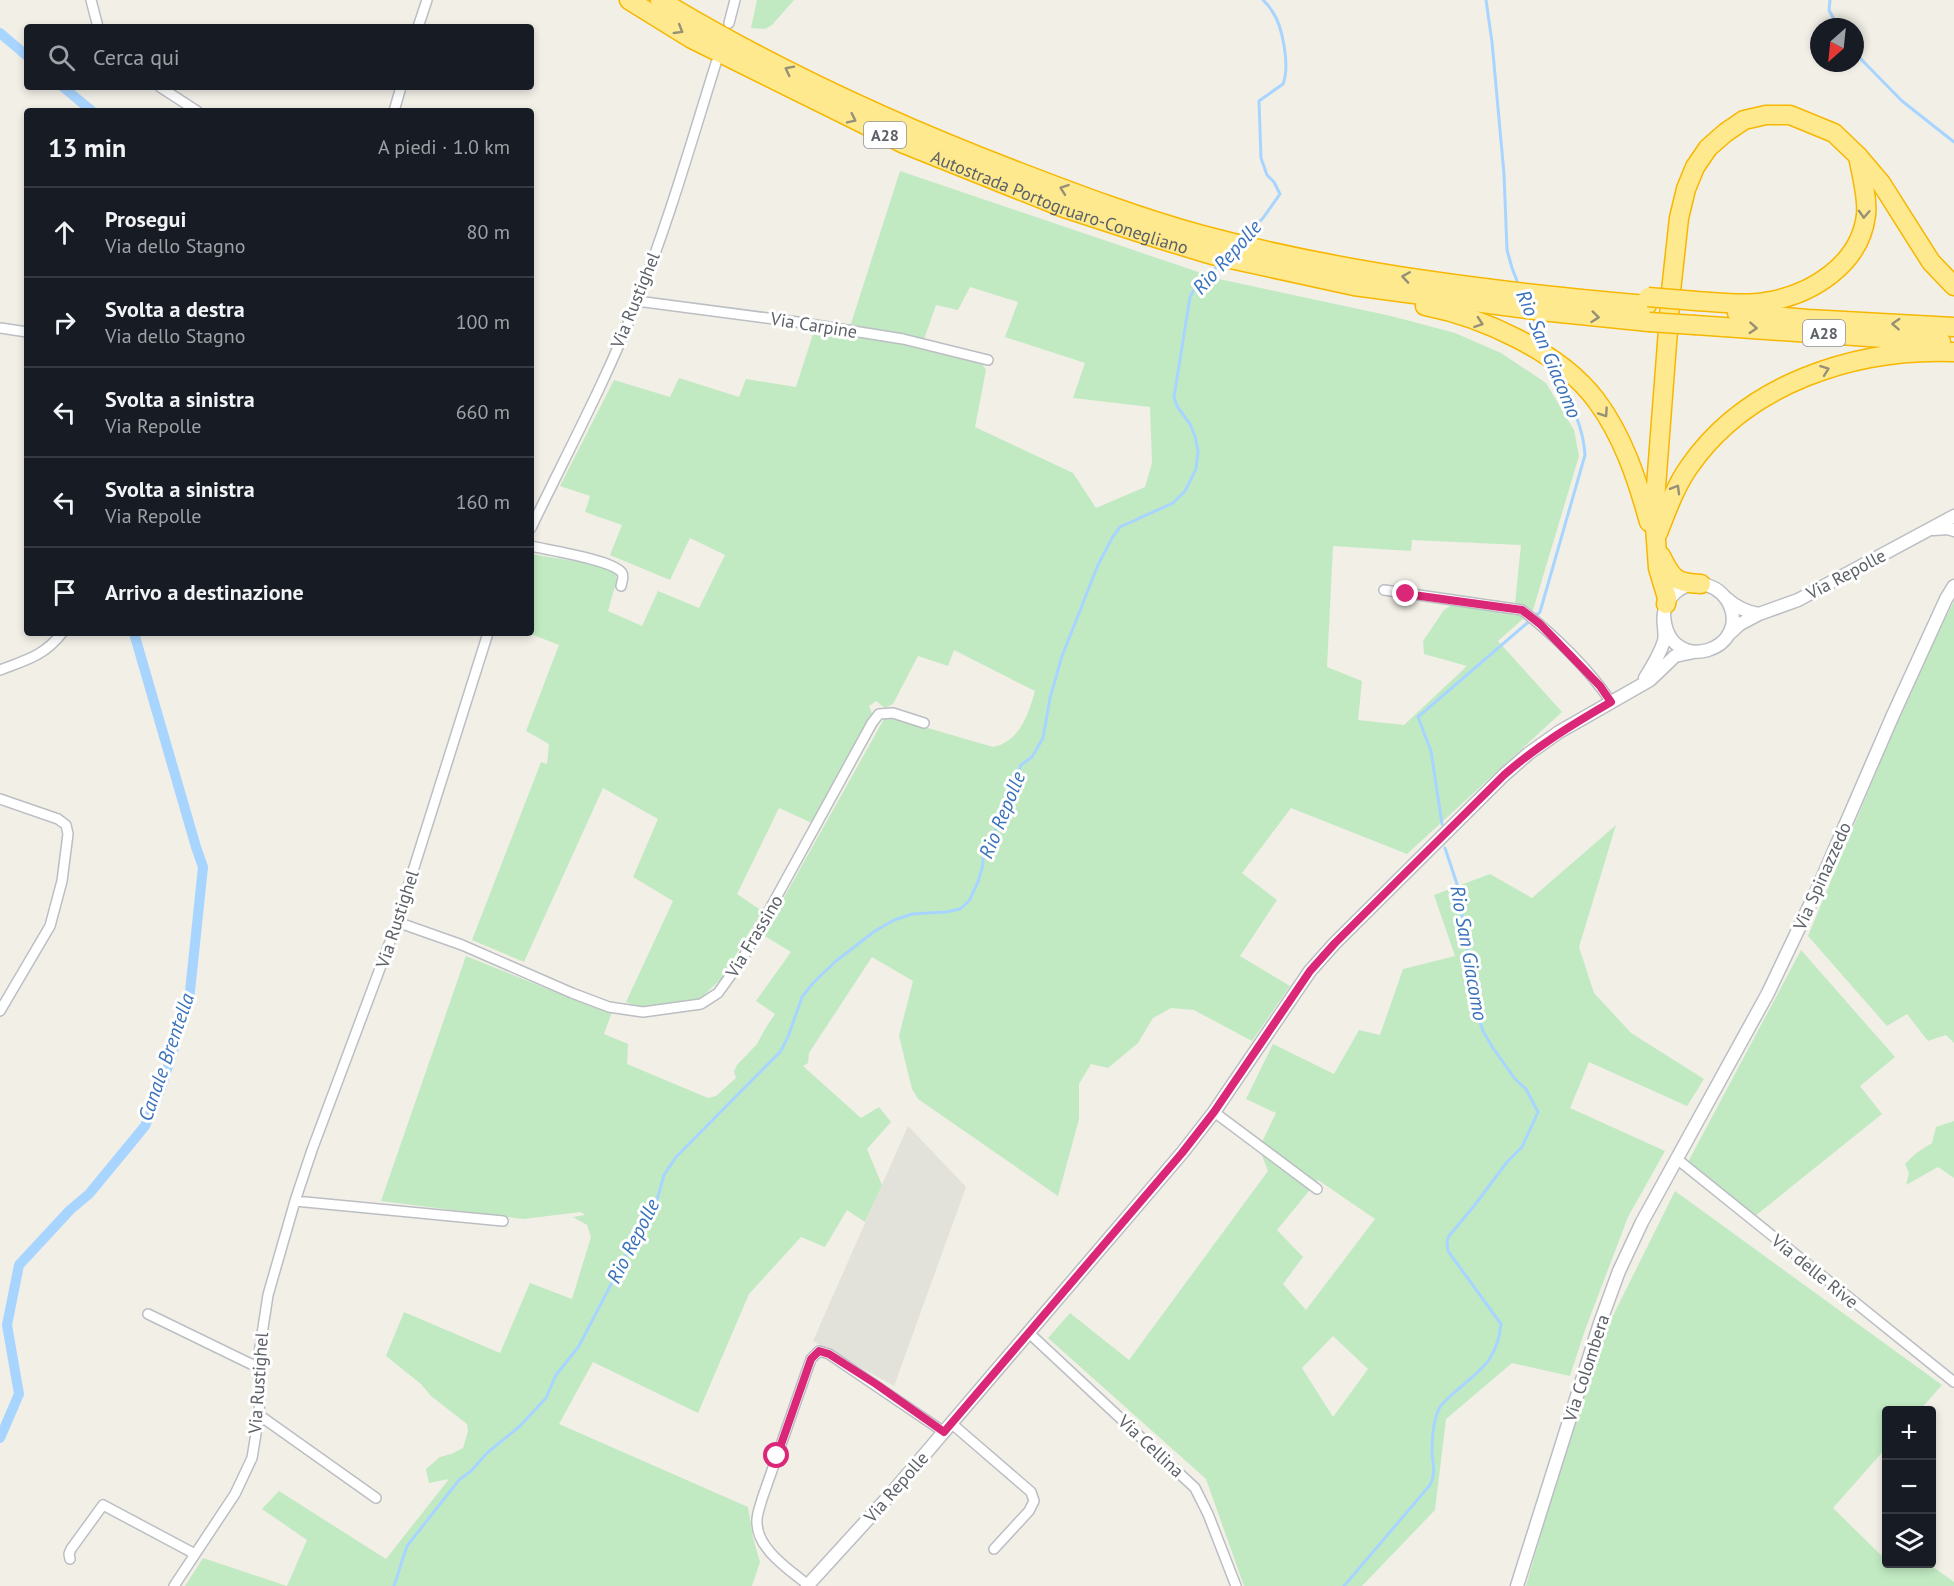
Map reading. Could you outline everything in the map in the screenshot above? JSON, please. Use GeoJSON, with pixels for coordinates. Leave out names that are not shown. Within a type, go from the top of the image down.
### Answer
{"type":"FeatureCollection","features":[{"type":"Feature","properties":{"kind":"highway","name":"Autostrada Portogruaro-Conegliano"},"geometry":{"type":"LineString","coordinates":[[629,0],[692,39],[904,144],[1064,208],[1200,242],[1354,286],[1513,308],[1540,303],[1586,300],[1648,308]]}},
{"type":"Feature","properties":{"kind":"highway","name":"Autostrada Portogruaro-Conegliano"},"geometry":{"type":"LineString","coordinates":[[660,0],[700,25],[909,128],[1062,189],[1159,223],[1200,242]]}},
{"type":"Feature","properties":{"kind":"highway"},"geometry":{"type":"LineString","coordinates":[[1665,609],[1667,598],[1658,568],[1654,513],[1671,291],[1678,218],[1695,167],[1708,148],[1725,132],[1744,120],[1766,115],[1790,115],[1834,133],[1881,183],[1930,261],[1954,286]]}},
{"type":"Feature","properties":{"kind":"highway"},"geometry":{"type":"LineString","coordinates":[[1648,308],[1695,312],[1765,303],[1808,289],[1837,271],[1852,254],[1866,214],[1858,156]]}},
{"type":"Feature","properties":{"kind":"highway","name":"Autostrada Portogruaro-Conegliano"},"geometry":{"type":"LineString","coordinates":[[1273,263],[1351,269],[1506,291],[1540,303],[1954,327]]}},
{"type":"Feature","properties":{"kind":"highway"},"geometry":{"type":"LineString","coordinates":[[1273,263],[1327,288],[1451,313],[1505,332],[1545,354],[1595,398],[1610,421],[1630,462],[1640,488],[1655,543],[1669,573],[1684,583],[1701,584]]}},
{"type":"Feature","properties":{"kind":"highway","name":"Autostrada Portogruaro-Conegliano"},"geometry":{"type":"LineString","coordinates":[[1695,312],[1954,343]]}},
{"type":"Feature","properties":{"kind":"highway"},"geometry":{"type":"LineString","coordinates":[[1655,543],[1671,498],[1689,467],[1715,435],[1751,406],[1770,394],[1826,368],[1870,358],[1932,351],[1954,352]]}},
{"type":"Feature","properties":{"kind":"street"},"geometry":{"type":"LineString","coordinates":[[91,0],[97,24]]}},
{"type":"Feature","properties":{"kind":"street"},"geometry":{"type":"LineString","coordinates":[[419,24],[426,0]]}},
{"type":"Feature","properties":{"kind":"street"},"geometry":{"type":"LineString","coordinates":[[729,23],[735,0]]}},
{"type":"Feature","properties":{"kind":"street","name":"Via Rustighel"},"geometry":{"type":"LineString","coordinates":[[534,522],[595,399],[637,301],[665,223],[716,63]]}},
{"type":"Feature","properties":{"kind":"street"},"geometry":{"type":"LineString","coordinates":[[165,90],[192,108]]}},
{"type":"Feature","properties":{"kind":"street"},"geometry":{"type":"LineString","coordinates":[[395,108],[400,90]]}},
{"type":"Feature","properties":{"kind":"street","name":"Via Carpine"},"geometry":{"type":"LineString","coordinates":[[637,301],[798,322],[903,339],[988,360]]}},
{"type":"Feature","properties":{"kind":"street"},"geometry":{"type":"LineString","coordinates":[[0,328],[24,332]]}},
{"type":"Feature","properties":{"kind":"street","name":"Via Repolle"},"geometry":{"type":"LineString","coordinates":[[808,1585],[890,1496],[1182,1153],[1214,1112],[1310,971],[1335,943],[1504,775],[1559,732],[1650,681],[1675,656],[1704,652],[1714,648],[1740,624],[1759,614],[1798,600],[1954,516]]}},
{"type":"Feature","properties":{"kind":"street"},"geometry":{"type":"LineString","coordinates":[[1931,529],[1954,530]]}},
{"type":"Feature","properties":{"kind":"street"},"geometry":{"type":"LineString","coordinates":[[534,547],[597,560],[612,566],[623,575],[621,586]]}},
{"type":"Feature","properties":{"kind":"street"},"geometry":{"type":"LineString","coordinates":[[1694,652],[1675,643],[1668,635],[1664,625],[1665,609],[1672,595],[1680,588],[1701,584],[1710,586],[1734,605],[1748,612],[1759,614]]}},
{"type":"Feature","properties":{"kind":"street","name":"Via Spinazzedo"},"geometry":{"type":"LineString","coordinates":[[1677,1159],[1768,993],[1818,888],[1917,662],[1954,586]]}},
{"type":"Feature","properties":{"kind":"street"},"geometry":{"type":"LineString","coordinates":[[1384,590],[1522,610],[1540,624],[1600,686],[1611,702]]}},
{"type":"Feature","properties":{"kind":"street"},"geometry":{"type":"LineString","coordinates":[[1724,597],[1732,615],[1728,635]]}},
{"type":"Feature","properties":{"kind":"street","name":"Via Repolle"},"geometry":{"type":"LineString","coordinates":[[1639,687],[1654,665],[1664,640],[1665,609]]}},
{"type":"Feature","properties":{"kind":"street"},"geometry":{"type":"LineString","coordinates":[[0,670],[41,653],[52,646],[60,636]]}},
{"type":"Feature","properties":{"kind":"street","name":"Via Rustighel"},"geometry":{"type":"LineString","coordinates":[[174,1586],[235,1494],[252,1458],[259,1415],[260,1390],[257,1367],[266,1301],[294,1202],[397,922],[487,636]]}},
{"type":"Feature","properties":{"kind":"street","name":"Via Frassino"},"geometry":{"type":"LineString","coordinates":[[397,922],[462,945],[609,1007],[643,1012],[701,1004],[718,993],[743,958],[879,714],[893,713],[924,723]]}},
{"type":"Feature","properties":{"kind":"street"},"geometry":{"type":"LineString","coordinates":[[0,799],[58,819],[66,825],[68,834],[62,881],[50,926],[0,1011]]}},
{"type":"Feature","properties":{"kind":"street"},"geometry":{"type":"LineString","coordinates":[[1214,1112],[1317,1189]]}},
{"type":"Feature","properties":{"kind":"street","name":"Via delle Rive"},"geometry":{"type":"LineString","coordinates":[[1677,1159],[1954,1382]]}},
{"type":"Feature","properties":{"kind":"street","name":"Via Colombera"},"geometry":{"type":"LineString","coordinates":[[1517,1586],[1600,1323],[1619,1271],[1642,1222],[1677,1159]]}},
{"type":"Feature","properties":{"kind":"street"},"geometry":{"type":"LineString","coordinates":[[294,1202],[503,1221]]}},
{"type":"Feature","properties":{"kind":"street"},"geometry":{"type":"LineString","coordinates":[[148,1314],[257,1367]]}},
{"type":"Feature","properties":{"kind":"street","name":"Via Cellina"},"geometry":{"type":"LineString","coordinates":[[1028,1332],[1195,1488],[1208,1514],[1236,1586]]}},
{"type":"Feature","properties":{"kind":"street"},"geometry":{"type":"LineString","coordinates":[[808,1585],[767,1548],[759,1535],[756,1522],[811,1359],[819,1351],[829,1354],[947,1427],[1031,1492],[1034,1501],[1029,1511],[994,1549]]}},
{"type":"Feature","properties":{"kind":"street"},"geometry":{"type":"LineString","coordinates":[[259,1415],[376,1498]]}},
{"type":"Feature","properties":{"kind":"street"},"geometry":{"type":"LineString","coordinates":[[70,1559],[71,1549],[103,1505],[195,1554]]}},
{"type":"Feature","properties":{"kind":"shaded area"},"geometry":{"type":"Polygon","coordinates":[[[908,1126],[966,1187],[894,1386],[813,1341],[908,1126]]]}},
{"type":"Feature","properties":{"kind":"green space"},"geometry":{"type":"Polygon","coordinates":[[[757,0],[794,0],[772,25],[765,29],[751,28],[757,0]]]}},
{"type":"Feature","properties":{"kind":"green space"},"geometry":{"type":"Polygon","coordinates":[[[900,171],[1219,279],[1391,316],[1455,333],[1501,353],[1546,383],[1574,430],[1579,456],[1533,610],[1498,641],[1562,712],[1407,854],[1291,808],[1242,873],[1277,900],[1240,956],[1290,986],[1252,1041],[1194,1010],[1171,1008],[1153,1018],[1138,1043],[1108,1068],[1091,1064],[1079,1084],[1079,1119],[1058,1196],[918,1099],[912,1089],[899,1036],[913,981],[872,957],[809,1053],[808,1063],[803,1066],[861,1118],[879,1107],[891,1122],[867,1149],[882,1185],[865,1222],[847,1210],[825,1247],[801,1237],[749,1294],[698,1413],[593,1362],[559,1424],[748,1507],[760,1562],[752,1586],[287,1586],[307,1540],[262,1509],[279,1491],[386,1559],[449,1479],[429,1483],[426,1469],[440,1457],[463,1448],[468,1431],[467,1424],[386,1356],[404,1312],[500,1353],[530,1283],[572,1299],[591,1237],[587,1225],[573,1217],[585,1215],[581,1212],[523,1219],[381,1201],[466,956],[570,998],[612,1012],[604,1034],[628,1044],[627,1064],[708,1098],[716,1096],[736,1078],[734,1071],[737,1065],[757,1044],[775,1014],[756,1001],[791,952],[763,935],[884,719],[897,719],[993,747],[1010,739],[1022,726],[1035,691],[954,650],[948,666],[918,656],[893,704],[885,708],[876,701],[869,706],[872,713],[870,721],[812,823],[779,808],[737,894],[762,911],[722,978],[701,998],[646,1009],[626,1002],[673,901],[633,877],[658,819],[603,788],[524,962],[472,940],[541,762],[547,764],[549,744],[526,731],[559,645],[534,635],[534,554],[598,565],[615,571],[617,579],[608,611],[642,626],[658,591],[699,608],[725,555],[690,538],[670,580],[610,555],[622,525],[585,512],[590,496],[560,486],[614,380],[670,397],[679,378],[739,397],[746,379],[796,387],[814,331],[847,336],[900,171]],[[970,287],[958,310],[936,305],[921,348],[982,363],[986,370],[975,427],[1073,473],[1096,508],[1145,487],[1152,463],[1150,407],[1073,398],[1085,363],[1005,337],[1018,302],[970,287]],[[1412,540],[1411,551],[1333,546],[1327,667],[1362,681],[1358,720],[1404,725],[1467,666],[1424,654],[1423,641],[1444,610],[1453,604],[1514,613],[1521,545],[1412,540]]]}},
{"type":"Feature","properties":{"kind":"green space"},"geometry":{"type":"Polygon","coordinates":[[[1954,601],[1954,1043],[1946,1035],[1928,1041],[1907,1014],[1887,1026],[1808,936],[1917,674],[1954,601]]]}},
{"type":"Feature","properties":{"kind":"green space"},"geometry":{"type":"Polygon","coordinates":[[[1616,825],[1579,947],[1594,993],[1631,1033],[1704,1079],[1687,1106],[1589,1062],[1570,1108],[1665,1151],[1628,1217],[1570,1376],[1512,1363],[1446,1419],[1435,1510],[1362,1586],[1244,1586],[1206,1479],[1048,1338],[1070,1313],[1129,1360],[1268,1171],[1259,1148],[1276,1113],[1246,1099],[1273,1044],[1334,1074],[1359,1030],[1380,1035],[1403,969],[1455,956],[1434,895],[1490,874],[1532,898],[1616,825]],[[1318,1180],[1277,1230],[1303,1257],[1283,1284],[1306,1310],[1375,1219],[1318,1180]],[[1333,1336],[1302,1368],[1333,1417],[1368,1369],[1333,1336]]]}},
{"type":"Feature","properties":{"kind":"green space"},"geometry":{"type":"Polygon","coordinates":[[[1801,950],[1895,1057],[1860,1086],[1882,1114],[1755,1216],[1688,1162],[1801,950]]]}},
{"type":"Feature","properties":{"kind":"green space"},"geometry":{"type":"Polygon","coordinates":[[[1954,1121],[1954,1178],[1938,1167],[1906,1185],[1909,1173],[1905,1164],[1932,1143],[1936,1127],[1954,1121]]]}},
{"type":"Feature","properties":{"kind":"green space"},"geometry":{"type":"Polygon","coordinates":[[[1675,1191],[1942,1385],[1924,1406],[1882,1406],[1882,1453],[1833,1508],[1882,1556],[1882,1568],[1935,1568],[1954,1582],[1954,1586],[1526,1586],[1591,1360],[1675,1191]]]}},
{"type":"Feature","properties":{"kind":"green space"},"geometry":{"type":"Polygon","coordinates":[[[203,1558],[287,1586],[185,1586],[203,1558]]]}},
{"type":"Feature","properties":{"kind":"waterway","name":"Rio Repolle"},"geometry":{"type":"LineString","coordinates":[[1243,239],[1263,218],[1280,194],[1274,182],[1267,175],[1261,158],[1259,101],[1283,84],[1286,68],[1279,26],[1263,0]]}},
{"type":"Feature","properties":{"kind":"waterway","name":"Rio San Giacomo"},"geometry":{"type":"LineString","coordinates":[[1486,0],[1504,174],[1507,250],[1519,286]]}},
{"type":"Feature","properties":{"kind":"waterway"},"geometry":{"type":"LineString","coordinates":[[1830,0],[1829,10],[1833,18]]}},
{"type":"Feature","properties":{"kind":"waterway","name":"Canale Brentella"},"geometry":{"type":"LineString","coordinates":[[0,33],[24,53]]}},
{"type":"Feature","properties":{"kind":"waterway"},"geometry":{"type":"LineString","coordinates":[[1864,62],[1902,101],[1954,142]]}},
{"type":"Feature","properties":{"kind":"waterway","name":"Canale Brentella"},"geometry":{"type":"LineString","coordinates":[[67,90],[88,108]]}},
{"type":"Feature","properties":{"kind":"waterway","name":"Rio Repolle"},"geometry":{"type":"LineString","coordinates":[[394,1586],[407,1546],[459,1480],[520,1426],[546,1398],[556,1375],[579,1346],[632,1244],[646,1223],[657,1200],[664,1175],[676,1157],[780,1052],[788,1037],[802,997],[813,983],[836,961],[875,931],[894,920],[912,914],[960,909],[969,901],[983,865],[983,853],[1001,820],[1021,765],[1032,757],[1043,738],[1050,698],[1062,656],[1098,565],[1112,538],[1120,527],[1173,503],[1185,491],[1196,469],[1198,451],[1195,436],[1174,397],[1190,297],[1197,285],[1220,264]]}},
{"type":"Feature","properties":{"kind":"waterway","name":"Rio San Giacomo"},"geometry":{"type":"LineString","coordinates":[[1532,318],[1543,345]]}},
{"type":"Feature","properties":{"kind":"waterway","name":"Rio San Giacomo"},"geometry":{"type":"LineString","coordinates":[[1442,824],[1431,751],[1418,717],[1540,612],[1585,455],[1578,421],[1554,370]]}},
{"type":"Feature","properties":{"kind":"waterway","name":"Canale Brentella"},"geometry":{"type":"LineString","coordinates":[[0,1438],[19,1394],[7,1325],[19,1265],[70,1210],[89,1194],[145,1126],[161,1088],[189,1001],[203,867],[135,636]]}},
{"type":"Feature","properties":{"kind":"waterway","name":"Rio San Giacomo"},"geometry":{"type":"LineString","coordinates":[[1344,1586],[1430,1485],[1434,1473],[1432,1453],[1434,1423],[1440,1407],[1487,1363],[1496,1347],[1501,1324],[1448,1251],[1447,1241],[1507,1162],[1522,1147],[1538,1112],[1526,1089],[1515,1079],[1483,1031],[1478,1016],[1457,884],[1445,848]]}},
{"type":"Feature","properties":{"kind":"route"},"geometry":{"type":"LineString","coordinates":[[777,1456],[811,1359],[819,1351],[829,1354],[876,1384],[944,1432],[1182,1153],[1214,1112],[1310,971],[1335,943],[1417,860],[1528,754],[1559,732],[1611,702],[1600,686],[1540,624],[1522,610],[1406,594]]}}]}
